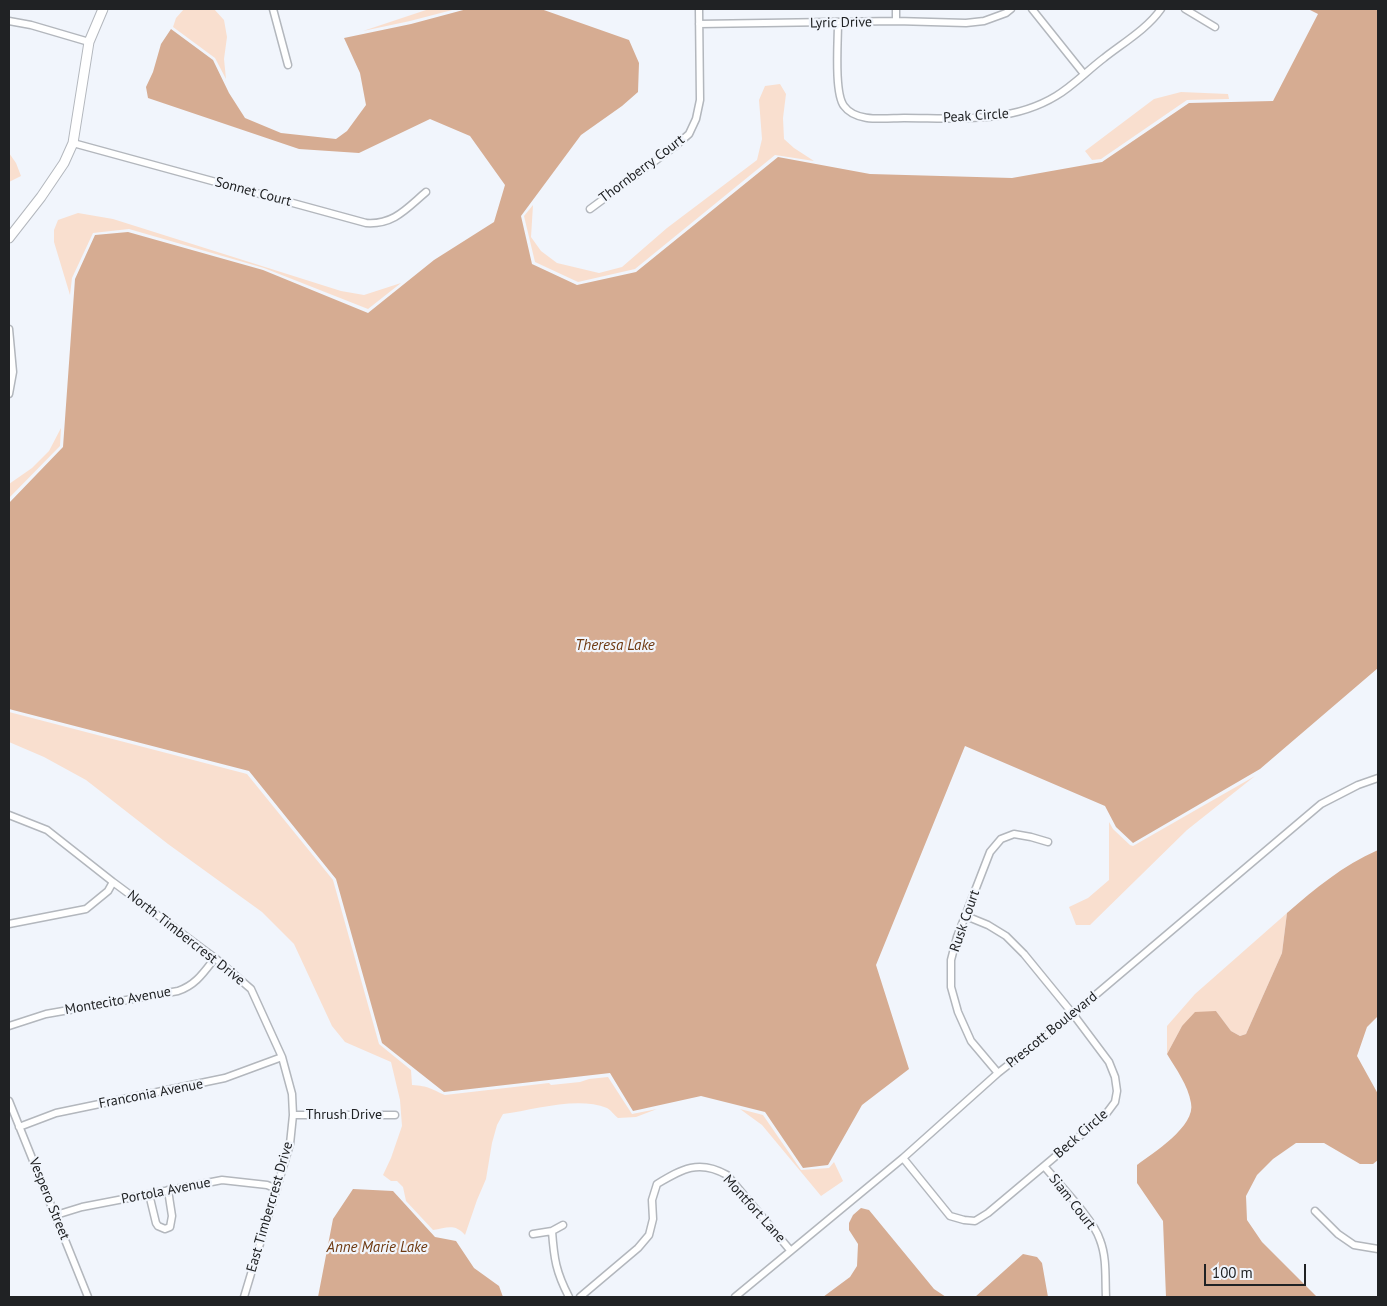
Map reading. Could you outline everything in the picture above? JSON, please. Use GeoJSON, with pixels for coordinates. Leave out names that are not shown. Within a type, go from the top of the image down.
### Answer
{"type":"FeatureCollection","features":[{"type":"Feature","properties":{"kind":"street"},"geometry":{"type":"LineString","coordinates":[[9,238],[56,177],[73,143],[89,42],[103,9]]}},
{"type":"Feature","properties":{"kind":"street"},"geometry":{"type":"LineString","coordinates":[[273,9],[288,65]]}},
{"type":"Feature","properties":{"kind":"street","name":"Thornberry Court"},"geometry":{"type":"LineString","coordinates":[[590,208],[689,134],[696,119],[700,100],[699,9]]}},
{"type":"Feature","properties":{"kind":"street"},"geometry":{"type":"LineString","coordinates":[[896,9],[896,21]]}},
{"type":"Feature","properties":{"kind":"street","name":"Lyric Drive"},"geometry":{"type":"LineString","coordinates":[[699,24],[896,21],[966,23],[984,20],[1006,13],[1011,9]]}},
{"type":"Feature","properties":{"kind":"street"},"geometry":{"type":"LineString","coordinates":[[1032,9],[1084,74]]}},
{"type":"Feature","properties":{"kind":"street","name":"Peak Circle"},"geometry":{"type":"LineString","coordinates":[[838,23],[838,90],[843,106],[855,116],[873,118],[975,118],[997,117],[1019,112],[1042,104],[1058,95],[1139,32],[1161,9]]}},
{"type":"Feature","properties":{"kind":"street"},"geometry":{"type":"LineString","coordinates":[[1185,9],[1215,27]]}},
{"type":"Feature","properties":{"kind":"street"},"geometry":{"type":"LineString","coordinates":[[9,22],[31,25],[89,42]]}},
{"type":"Feature","properties":{"kind":"street","name":"Sonnet Court"},"geometry":{"type":"LineString","coordinates":[[73,143],[366,223],[375,224],[396,217],[426,192]]}},
{"type":"Feature","properties":{"kind":"street"},"geometry":{"type":"LineString","coordinates":[[9,329],[13,372],[9,394]]}},
{"type":"Feature","properties":{"kind":"street","name":"Prescott Boulevard"},"geometry":{"type":"LineString","coordinates":[[735,1297],[903,1158],[998,1073],[1073,1014],[1321,804],[1358,785],[1378,778]]}},
{"type":"Feature","properties":{"kind":"street","name":"North Timbercrest Drive"},"geometry":{"type":"LineString","coordinates":[[9,815],[46,830],[215,958],[251,989],[282,1057],[292,1094],[293,1115]]}},
{"type":"Feature","properties":{"kind":"street","name":"Rusk Court"},"geometry":{"type":"LineString","coordinates":[[998,1073],[971,1041],[958,1012],[951,987],[951,960],[957,937],[990,852],[1001,839],[1014,834],[1048,842]]}},
{"type":"Feature","properties":{"kind":"street"},"geometry":{"type":"LineString","coordinates":[[9,924],[86,909],[108,891],[113,882]]}},
{"type":"Feature","properties":{"kind":"street","name":"Beck Circle"},"geometry":{"type":"LineString","coordinates":[[903,1158],[950,1216],[975,1221],[988,1213],[1106,1114],[1115,1102],[1115,1077],[1109,1062],[1073,1014],[1024,954],[1006,936],[988,925],[966,916]]}},
{"type":"Feature","properties":{"kind":"street","name":"Montecito Avenue"},"geometry":{"type":"LineString","coordinates":[[9,1026],[46,1014],[178,991],[187,988],[200,978],[215,958]]}},
{"type":"Feature","properties":{"kind":"street","name":"Franconia Avenue"},"geometry":{"type":"LineString","coordinates":[[19,1127],[56,1113],[226,1078],[282,1057]]}},
{"type":"Feature","properties":{"kind":"street","name":"Vespero Street"},"geometry":{"type":"LineString","coordinates":[[9,1101],[88,1297]]}},
{"type":"Feature","properties":{"kind":"street","name":"Thrush Drive"},"geometry":{"type":"LineString","coordinates":[[293,1115],[394,1115]]}},
{"type":"Feature","properties":{"kind":"street","name":"East Timbercrest Drive"},"geometry":{"type":"LineString","coordinates":[[244,1297],[290,1144],[293,1115]]}},
{"type":"Feature","properties":{"kind":"street","name":"Montfort Lane"},"geometry":{"type":"LineString","coordinates":[[580,1297],[638,1248],[649,1235],[653,1219],[652,1200],[657,1184],[678,1172],[696,1166],[714,1168],[726,1175],[790,1250]]}},
{"type":"Feature","properties":{"kind":"street","name":"Siam Court"},"geometry":{"type":"LineString","coordinates":[[1044,1166],[1090,1222],[1100,1238],[1105,1258],[1106,1297]]}},
{"type":"Feature","properties":{"kind":"street","name":"Portola Avenue"},"geometry":{"type":"LineString","coordinates":[[56,1215],[82,1207],[222,1180],[267,1185],[276,1189]]}},
{"type":"Feature","properties":{"kind":"street"},"geometry":{"type":"LineString","coordinates":[[149,1194],[156,1222],[160,1228],[165,1229],[170,1227],[172,1221],[168,1190]]}},
{"type":"Feature","properties":{"kind":"street"},"geometry":{"type":"LineString","coordinates":[[1315,1211],[1338,1234],[1354,1245],[1378,1249]]}},
{"type":"Feature","properties":{"kind":"street"},"geometry":{"type":"LineString","coordinates":[[533,1234],[552,1231],[563,1225]]}},
{"type":"Feature","properties":{"kind":"street"},"geometry":{"type":"LineString","coordinates":[[552,1231],[554,1260],[562,1284],[569,1297]]}},
{"type":"Feature","properties":{"kind":"shaded area"},"geometry":{"type":"Polygon","coordinates":[[[184,9],[214,9],[224,20],[227,37],[224,59],[226,79],[215,58],[173,27],[176,18],[184,9]]]}},
{"type":"Feature","properties":{"kind":"shaded area"},"geometry":{"type":"Polygon","coordinates":[[[429,9],[456,9],[363,31],[429,9]]]}},
{"type":"Feature","properties":{"kind":"shaded area"},"geometry":{"type":"Polygon","coordinates":[[[780,84],[786,94],[783,118],[784,139],[814,161],[775,155],[635,269],[578,282],[535,262],[524,216],[533,205],[531,237],[541,251],[557,263],[599,273],[622,267],[667,228],[757,160],[762,139],[759,100],[765,86],[780,84]]]}},
{"type":"Feature","properties":{"kind":"shaded area"},"geometry":{"type":"Polygon","coordinates":[[[1181,92],[1228,94],[1229,99],[1187,100],[1101,159],[1092,160],[1085,151],[1154,99],[1181,92]]]}},
{"type":"Feature","properties":{"kind":"shaded area"},"geometry":{"type":"Polygon","coordinates":[[[9,153],[16,163],[21,176],[9,182],[9,153]]]}},
{"type":"Feature","properties":{"kind":"shaded area"},"geometry":{"type":"Polygon","coordinates":[[[78,213],[113,219],[341,291],[364,295],[401,283],[368,309],[264,268],[129,229],[93,233],[72,278],[70,295],[54,242],[54,230],[58,220],[78,213]]]}},
{"type":"Feature","properties":{"kind":"shaded area"},"geometry":{"type":"Polygon","coordinates":[[[61,428],[60,446],[9,498],[9,484],[32,468],[49,451],[61,428]]]}},
{"type":"Feature","properties":{"kind":"shaded area"},"geometry":{"type":"Polygon","coordinates":[[[9,712],[247,774],[333,880],[379,1044],[411,1070],[412,1085],[426,1087],[445,1095],[549,1083],[551,1085],[580,1082],[608,1077],[632,1114],[657,1109],[636,1117],[618,1118],[607,1108],[582,1103],[555,1105],[503,1114],[497,1125],[492,1143],[486,1179],[465,1235],[454,1228],[433,1230],[406,1201],[403,1187],[397,1181],[391,1181],[383,1175],[402,1126],[400,1100],[391,1062],[345,1042],[332,1026],[294,944],[262,912],[168,844],[86,780],[44,757],[9,742],[9,712]]]}},
{"type":"Feature","properties":{"kind":"shaded area"},"geometry":{"type":"Polygon","coordinates":[[[1255,776],[1187,830],[1090,925],[1076,925],[1069,907],[1088,898],[1109,880],[1109,822],[1113,829],[1133,846],[1255,776]]]}},
{"type":"Feature","properties":{"kind":"shaded area"},"geometry":{"type":"Polygon","coordinates":[[[1287,913],[1282,953],[1246,1034],[1240,1036],[1231,1031],[1216,1011],[1182,1026],[1167,1054],[1167,1026],[1195,994],[1287,913]]]}},
{"type":"Feature","properties":{"kind":"shaded area"},"geometry":{"type":"Polygon","coordinates":[[[740,1109],[763,1115],[801,1170],[829,1168],[834,1162],[843,1181],[821,1196],[762,1125],[740,1109]]]}},
{"type":"Feature","properties":{"kind":"water","name":"Theresa Lake"},"geometry":{"type":"Polygon","coordinates":[[[467,9],[541,9],[629,40],[639,63],[638,92],[622,106],[581,135],[521,216],[532,264],[577,285],[636,272],[778,157],[870,174],[1012,178],[1102,162],[1189,103],[1273,101],[1318,14],[1308,9],[1378,9],[1378,668],[1260,769],[1133,843],[1116,827],[1105,806],[965,746],[876,965],[909,1069],[862,1105],[828,1165],[803,1168],[765,1112],[701,1096],[633,1111],[610,1073],[444,1092],[382,1043],[336,879],[249,771],[9,709],[9,503],[63,447],[75,279],[95,235],[128,232],[263,270],[368,313],[434,260],[494,222],[505,185],[470,136],[430,119],[359,153],[299,149],[148,98],[146,87],[153,72],[161,44],[171,29],[213,60],[229,93],[245,118],[281,133],[336,139],[347,131],[366,105],[360,73],[344,38],[411,24],[467,9]]]}},
{"type":"Feature","properties":{"kind":"water"},"geometry":{"type":"Polygon","coordinates":[[[1378,850],[1378,1016],[1367,1027],[1357,1056],[1378,1094],[1378,1160],[1373,1164],[1360,1164],[1324,1143],[1296,1143],[1273,1159],[1257,1175],[1246,1196],[1247,1220],[1262,1242],[1317,1297],[1166,1297],[1163,1221],[1137,1183],[1137,1165],[1172,1138],[1187,1121],[1191,1112],[1191,1103],[1187,1090],[1167,1054],[1182,1026],[1195,1012],[1216,1011],[1231,1031],[1240,1036],[1246,1034],[1282,953],[1287,913],[1341,870],[1378,850]]]}},
{"type":"Feature","properties":{"kind":"water","name":"Anne Marie Lake"},"geometry":{"type":"Polygon","coordinates":[[[353,1189],[393,1191],[435,1237],[456,1241],[474,1268],[499,1286],[503,1297],[318,1297],[333,1219],[353,1189]]]}},
{"type":"Feature","properties":{"kind":"water"},"geometry":{"type":"Polygon","coordinates":[[[861,1208],[869,1210],[934,1289],[946,1297],[823,1297],[850,1277],[857,1266],[858,1244],[849,1230],[849,1223],[853,1215],[861,1208]]]}},
{"type":"Feature","properties":{"kind":"water"},"geometry":{"type":"Polygon","coordinates":[[[1023,1254],[1037,1257],[1042,1263],[1048,1297],[975,1297],[1023,1254]]]}}]}
